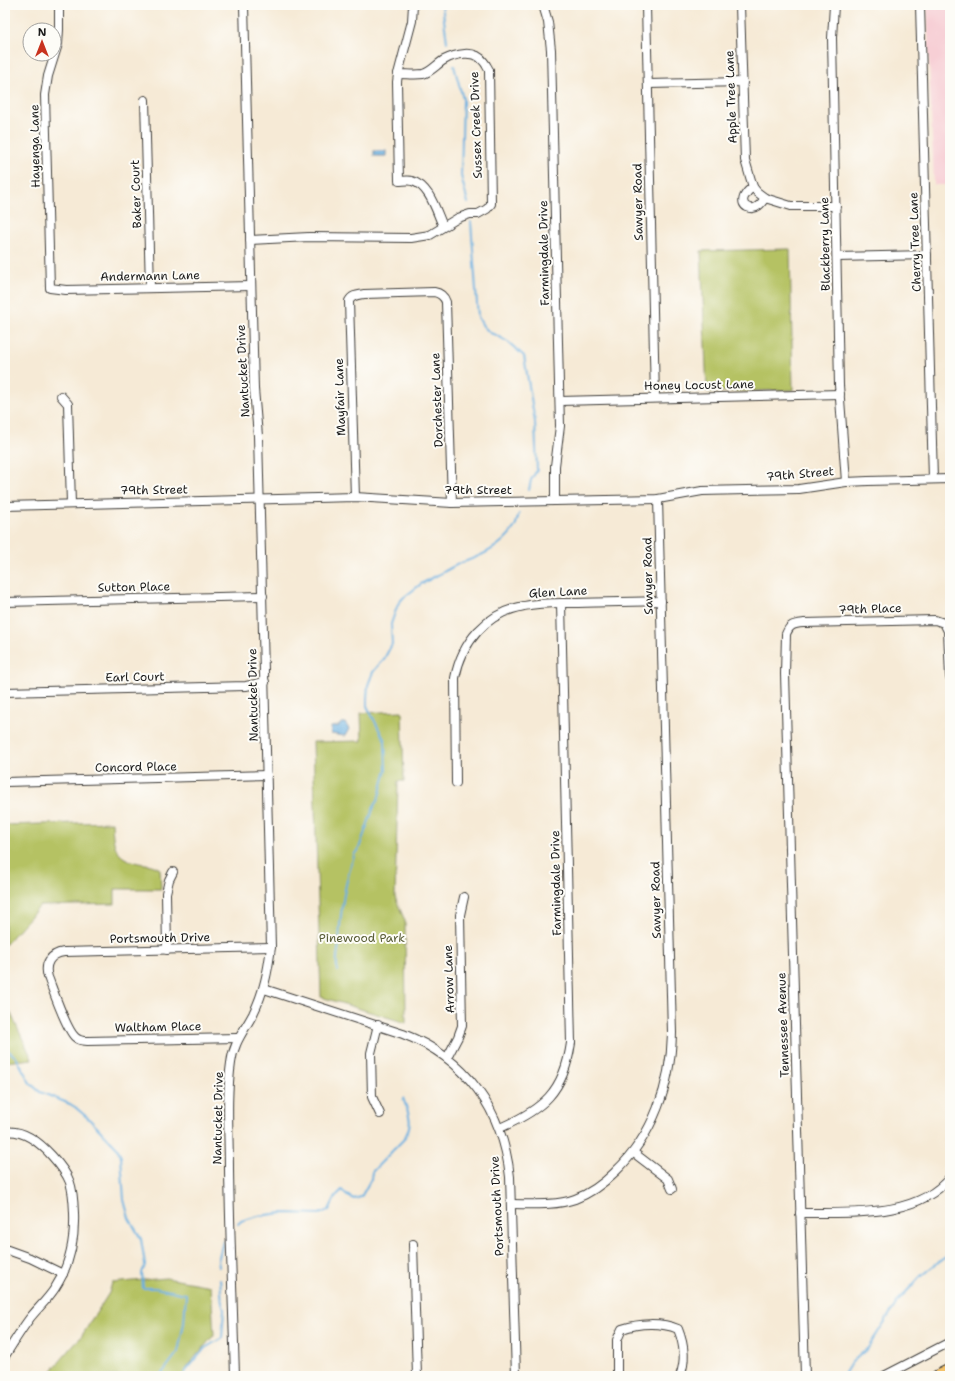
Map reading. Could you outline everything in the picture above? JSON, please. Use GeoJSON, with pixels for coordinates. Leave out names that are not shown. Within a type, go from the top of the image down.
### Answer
{"type":"FeatureCollection","features":[{"type":"Feature","properties":{"kind":"highway"},"geometry":{"type":"LineString","coordinates":[[938,1376],[950,1370]]}},
{"type":"Feature","properties":{"kind":"street","name":"Hayenga Lane"},"geometry":{"type":"LineString","coordinates":[[50,288],[45,95],[48,76],[58,44],[59,5]]}},
{"type":"Feature","properties":{"kind":"street","name":"Nantucket Drive"},"geometry":{"type":"LineString","coordinates":[[235,1376],[230,1231],[228,1091],[231,1063],[238,1038],[253,1014],[264,989],[271,947],[263,596],[258,436],[254,389],[244,5]]}},
{"type":"Feature","properties":{"kind":"street"},"geometry":{"type":"LineString","coordinates":[[414,5],[412,21],[397,82],[400,181],[412,181],[422,186],[432,201],[443,226]]}},
{"type":"Feature","properties":{"kind":"street","name":"Farmingdale Drive"},"geometry":{"type":"LineString","coordinates":[[543,5],[548,22],[551,50],[560,401],[560,433],[555,466],[555,501]]}},
{"type":"Feature","properties":{"kind":"street","name":"Sawyer Road"},"geometry":{"type":"LineString","coordinates":[[646,5],[656,398]]}},
{"type":"Feature","properties":{"kind":"street","name":"Apple Tree Lane"},"geometry":{"type":"LineString","coordinates":[[740,5],[745,160],[753,187]]}},
{"type":"Feature","properties":{"kind":"street","name":"Blackberry Lane"},"geometry":{"type":"LineString","coordinates":[[834,5],[832,38],[840,394],[846,482]]}},
{"type":"Feature","properties":{"kind":"street","name":"Cherry Tree Lane"},"geometry":{"type":"LineString","coordinates":[[920,5],[933,479]]}},
{"type":"Feature","properties":{"kind":"street","name":"Sussex Creek Drive"},"geometry":{"type":"LineString","coordinates":[[250,240],[309,237],[411,238],[430,235],[458,218],[470,214],[478,214],[487,209],[491,204],[489,70],[484,61],[478,56],[472,54],[462,54],[444,60],[430,71],[423,74],[398,74]]}},
{"type":"Feature","properties":{"kind":"street"},"geometry":{"type":"LineString","coordinates":[[648,84],[743,82]]}},
{"type":"Feature","properties":{"kind":"street","name":"Baker Court"},"geometry":{"type":"LineString","coordinates":[[145,100],[150,288]]}},
{"type":"Feature","properties":{"kind":"street"},"geometry":{"type":"LineString","coordinates":[[765,198],[758,207],[751,209],[746,207],[744,202],[744,197],[753,187],[765,198],[791,206],[836,206]]}},
{"type":"Feature","properties":{"kind":"street"},"geometry":{"type":"LineString","coordinates":[[837,257],[927,255]]}},
{"type":"Feature","properties":{"kind":"street","name":"Andermann Lane"},"geometry":{"type":"LineString","coordinates":[[50,288],[66,290],[251,286]]}},
{"type":"Feature","properties":{"kind":"street","name":"Mayfair Lane"},"geometry":{"type":"LineString","coordinates":[[355,497],[349,304],[351,298],[364,294],[434,292],[439,293],[444,297]]}},
{"type":"Feature","properties":{"kind":"street","name":"Dorchester Lane"},"geometry":{"type":"LineString","coordinates":[[444,297],[447,310],[452,503]]}},
{"type":"Feature","properties":{"kind":"street","name":"Honey Locust Lane"},"geometry":{"type":"LineString","coordinates":[[560,401],[840,394]]}},
{"type":"Feature","properties":{"kind":"street"},"geometry":{"type":"LineString","coordinates":[[61,396],[68,404],[71,504]]}},
{"type":"Feature","properties":{"kind":"street","name":"79th Street"},"geometry":{"type":"LineString","coordinates":[[5,506],[355,497],[452,503],[658,499],[702,491],[799,489],[846,482],[950,479]]}},
{"type":"Feature","properties":{"kind":"street","name":"Sawyer Road"},"geometry":{"type":"LineString","coordinates":[[511,1204],[554,1203],[573,1199],[582,1196],[602,1184],[634,1152],[650,1126],[667,1081],[672,1044],[658,499]]}},
{"type":"Feature","properties":{"kind":"street","name":"Sutton Place"},"geometry":{"type":"LineString","coordinates":[[5,602],[263,596]]}},
{"type":"Feature","properties":{"kind":"street","name":"Glen Lane"},"geometry":{"type":"LineString","coordinates":[[456,783],[455,678],[459,662],[465,649],[481,627],[500,614],[524,606],[560,603],[661,601]]}},
{"type":"Feature","properties":{"kind":"street","name":"Farmingdale Drive"},"geometry":{"type":"LineString","coordinates":[[500,1128],[525,1117],[545,1102],[563,1076],[572,1043],[560,603]]}},
{"type":"Feature","properties":{"kind":"street","name":"79th Place"},"geometry":{"type":"LineString","coordinates":[[785,674],[786,634],[788,628],[795,624],[935,620],[944,623],[948,631],[950,677]]}},
{"type":"Feature","properties":{"kind":"street","name":"Tennessee Avenue"},"geometry":{"type":"LineString","coordinates":[[785,674],[805,1376]]}},
{"type":"Feature","properties":{"kind":"street","name":"Earl Court"},"geometry":{"type":"LineString","coordinates":[[5,692],[246,686],[265,682]]}},
{"type":"Feature","properties":{"kind":"street","name":"Concord Place"},"geometry":{"type":"LineString","coordinates":[[5,782],[267,775]]}},
{"type":"Feature","properties":{"kind":"street"},"geometry":{"type":"LineString","coordinates":[[167,950],[166,893],[173,872]]}},
{"type":"Feature","properties":{"kind":"street","name":"Arrow Lane"},"geometry":{"type":"LineString","coordinates":[[447,1058],[462,1026],[460,915],[464,897]]}},
{"type":"Feature","properties":{"kind":"street","name":"Portsmouth Drive"},"geometry":{"type":"LineString","coordinates":[[78,1039],[68,1027],[48,977],[48,961],[55,954],[64,952],[271,947]]}},
{"type":"Feature","properties":{"kind":"street","name":"Portsmouth Drive"},"geometry":{"type":"LineString","coordinates":[[264,989],[378,1025],[411,1037],[425,1044],[447,1058],[476,1086],[488,1104],[500,1128],[509,1162],[516,1376]]}},
{"type":"Feature","properties":{"kind":"street"},"geometry":{"type":"LineString","coordinates":[[378,1025],[372,1047],[372,1097],[380,1114]]}},
{"type":"Feature","properties":{"kind":"street","name":"Waltham Place"},"geometry":{"type":"LineString","coordinates":[[78,1039],[87,1041],[238,1038]]}},
{"type":"Feature","properties":{"kind":"street"},"geometry":{"type":"LineString","coordinates":[[5,1132],[14,1132],[26,1136],[42,1145],[69,1178],[74,1194],[74,1240],[63,1274],[55,1288],[20,1331],[5,1356]]}},
{"type":"Feature","properties":{"kind":"street"},"geometry":{"type":"LineString","coordinates":[[634,1152],[668,1179],[672,1189]]}},
{"type":"Feature","properties":{"kind":"street"},"geometry":{"type":"LineString","coordinates":[[800,1213],[875,1211],[903,1206],[932,1194],[943,1186],[950,1177]]}},
{"type":"Feature","properties":{"kind":"street"},"geometry":{"type":"LineString","coordinates":[[413,1244],[417,1376]]}},
{"type":"Feature","properties":{"kind":"street"},"geometry":{"type":"LineString","coordinates":[[5,1249],[30,1258],[63,1274]]}},
{"type":"Feature","properties":{"kind":"street"},"geometry":{"type":"LineString","coordinates":[[617,1376],[617,1340],[622,1329],[634,1325],[664,1324],[678,1329],[683,1341],[684,1366],[680,1376]]}},
{"type":"Feature","properties":{"kind":"street"},"geometry":{"type":"LineString","coordinates":[[884,1376],[950,1342]]}},
{"type":"Feature","properties":{"kind":"shaded area"},"geometry":{"type":"Polygon","coordinates":[[[927,5],[950,5],[950,185],[934,185],[927,5]]]}},
{"type":"Feature","properties":{"kind":"green space"},"geometry":{"type":"Polygon","coordinates":[[[790,249],[793,390],[707,392],[701,251],[790,249]]]}},
{"type":"Feature","properties":{"kind":"green space","name":"Pinewood Park"},"geometry":{"type":"Polygon","coordinates":[[[402,711],[404,781],[398,781],[395,897],[405,921],[406,1023],[321,997],[313,742],[362,741],[361,713],[402,711]]]}},
{"type":"Feature","properties":{"kind":"green space"},"geometry":{"type":"Polygon","coordinates":[[[112,822],[114,842],[118,852],[128,860],[151,865],[160,869],[161,889],[115,889],[115,904],[40,906],[5,945],[5,825],[112,822]]]}},
{"type":"Feature","properties":{"kind":"green space"},"geometry":{"type":"Polygon","coordinates":[[[5,1001],[32,1059],[5,1062],[5,1001]]]}},
{"type":"Feature","properties":{"kind":"green space"},"geometry":{"type":"Polygon","coordinates":[[[166,1278],[211,1286],[214,1335],[190,1363],[183,1376],[47,1376],[81,1337],[109,1293],[112,1283],[166,1278]]]}},
{"type":"Feature","properties":{"kind":"water"},"geometry":{"type":"Polygon","coordinates":[[[374,151],[386,151],[386,156],[374,156],[374,151]]]}},
{"type":"Feature","properties":{"kind":"water"},"geometry":{"type":"Polygon","coordinates":[[[341,723],[345,723],[349,729],[345,736],[331,734],[331,727],[339,726],[341,723]]]}},
{"type":"Feature","properties":{"kind":"waterway"},"geometry":{"type":"LineString","coordinates":[[442,5],[447,42]]}},
{"type":"Feature","properties":{"kind":"waterway"},"geometry":{"type":"LineString","coordinates":[[454,66],[463,99],[461,176],[468,203]]}},
{"type":"Feature","properties":{"kind":"waterway"},"geometry":{"type":"LineString","coordinates":[[471,222],[478,317],[483,326],[490,333],[508,342],[524,356],[535,422],[537,470],[531,480],[529,490]]}},
{"type":"Feature","properties":{"kind":"waterway"},"geometry":{"type":"LineString","coordinates":[[338,971],[337,960],[345,887],[355,853],[358,851],[375,804],[378,800],[386,770],[385,741],[367,706],[368,685],[373,672],[384,659],[392,644],[391,624],[398,604],[403,598],[421,584],[458,564],[482,555],[503,541],[516,525],[519,514]]}},
{"type":"Feature","properties":{"kind":"waterway"},"geometry":{"type":"LineString","coordinates":[[5,1048],[16,1057],[30,1083],[40,1092],[75,1107],[117,1148],[121,1157],[124,1200],[129,1218],[141,1239],[145,1265],[142,1273],[143,1288],[155,1288],[186,1294],[184,1323],[178,1352],[160,1376]]}},
{"type":"Feature","properties":{"kind":"waterway"},"geometry":{"type":"LineString","coordinates":[[238,1224],[241,1221],[258,1216],[282,1213],[319,1214],[329,1210],[336,1196],[342,1190],[346,1195],[354,1199],[361,1197],[371,1179],[372,1172],[404,1139],[407,1133],[410,1118],[403,1098]]}},
{"type":"Feature","properties":{"kind":"waterway"},"geometry":{"type":"LineString","coordinates":[[219,1267],[218,1261],[223,1241]]}},
{"type":"Feature","properties":{"kind":"waterway"},"geometry":{"type":"LineString","coordinates":[[843,1376],[851,1363],[868,1348],[898,1301],[922,1275],[950,1254]]}},
{"type":"Feature","properties":{"kind":"waterway"},"geometry":{"type":"LineString","coordinates":[[183,1376],[205,1348],[222,1338],[224,1309],[220,1279]]}}]}
